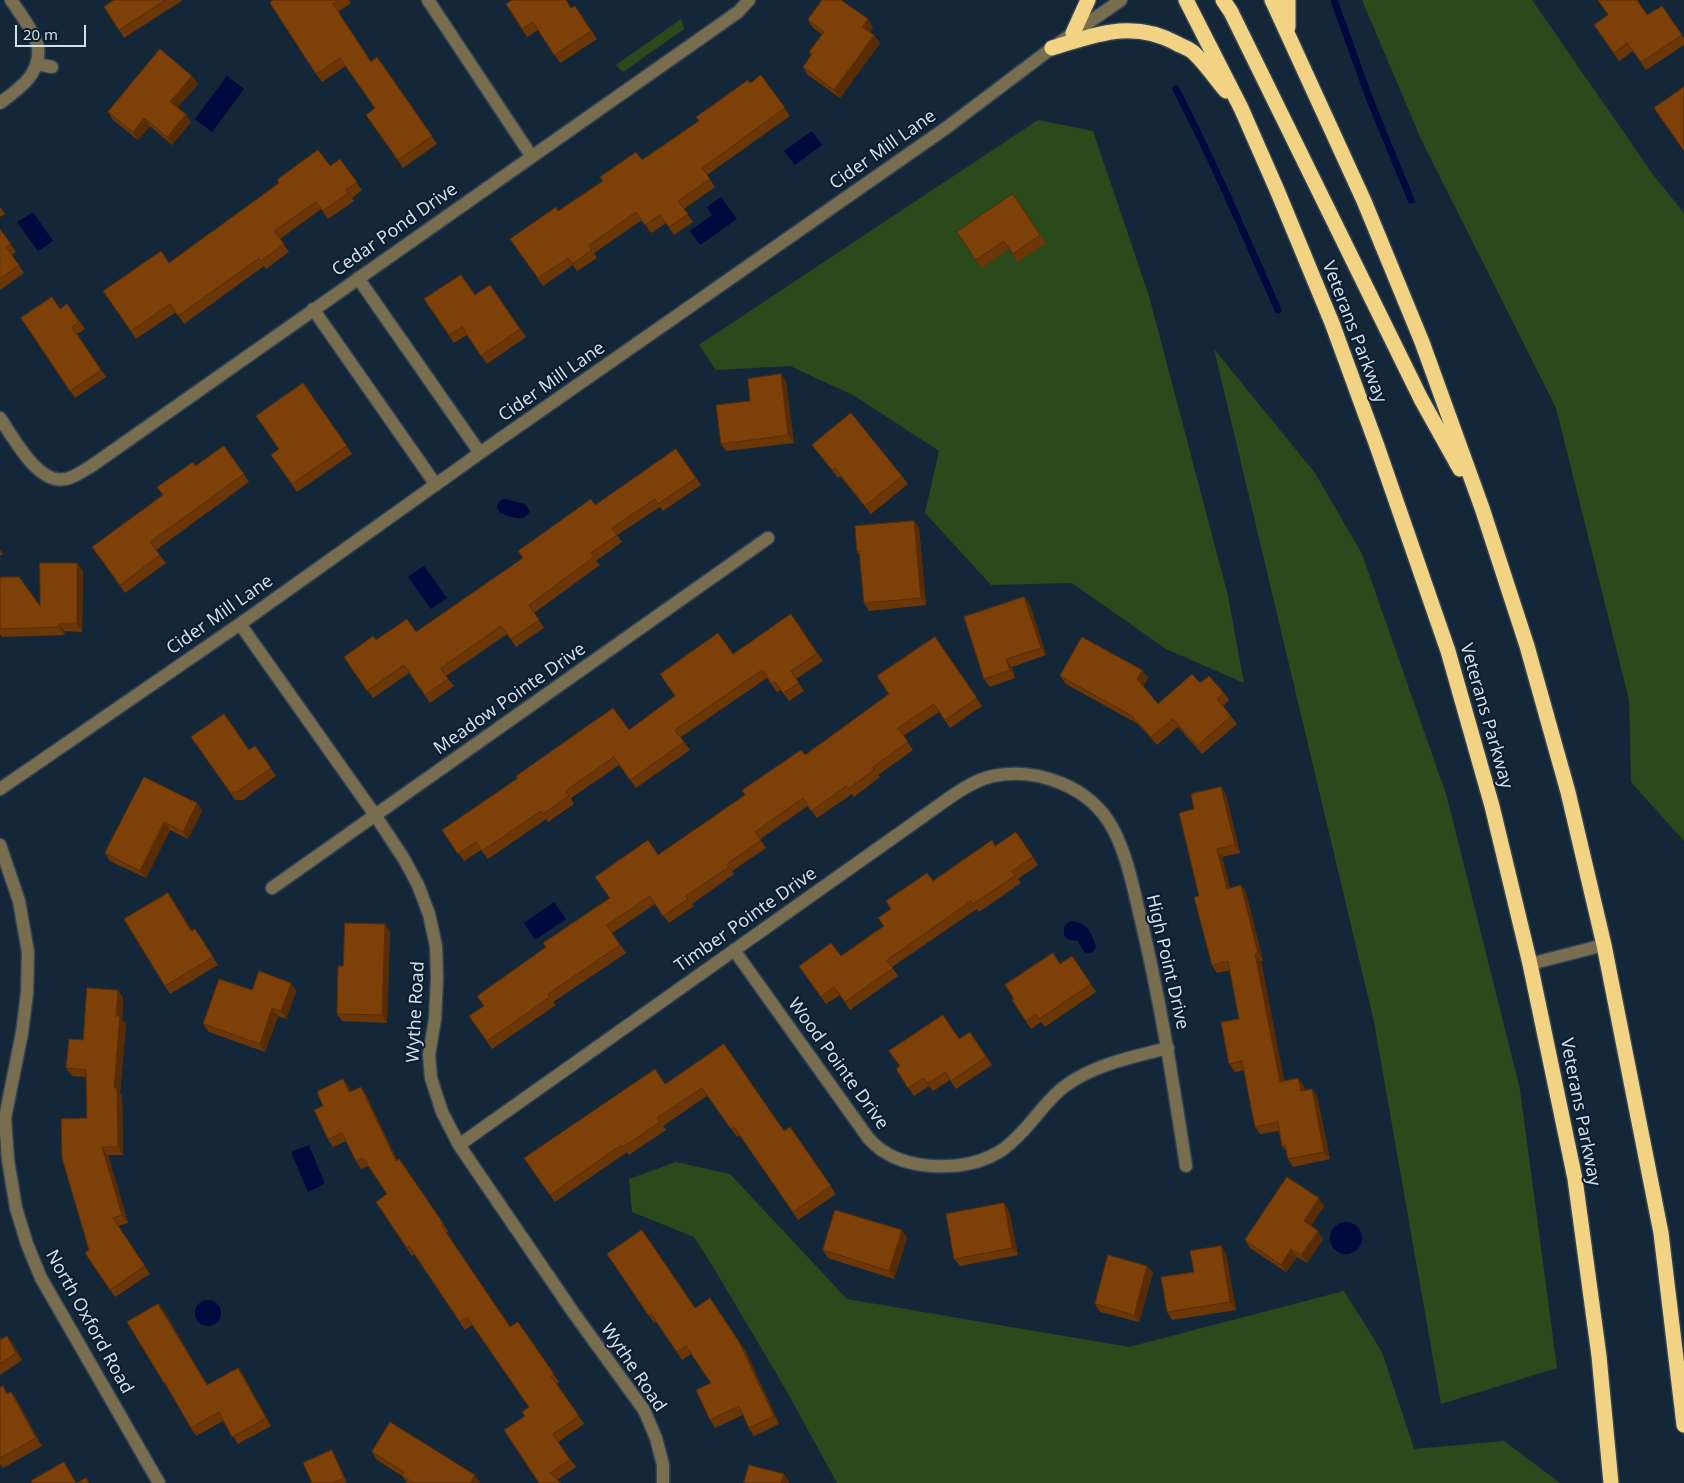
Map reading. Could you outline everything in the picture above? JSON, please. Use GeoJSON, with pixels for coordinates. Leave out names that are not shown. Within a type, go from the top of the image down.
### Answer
{"type":"FeatureCollection","features":[{"type":"Feature","properties":{"kind":"highway"},"geometry":{"type":"LineString","coordinates":[[1073,33],[1088,0]]}},
{"type":"Feature","properties":{"kind":"highway","name":"Veterans Parkway"},"geometry":{"type":"LineString","coordinates":[[1186,0],[1241,108],[1332,323],[1448,651],[1492,806],[1530,964],[1575,1179],[1599,1356],[1611,1483]]}},
{"type":"Feature","properties":{"kind":"highway"},"geometry":{"type":"LineString","coordinates":[[1223,0],[1236,20],[1421,399],[1482,508]]}},
{"type":"Feature","properties":{"kind":"highway"},"geometry":{"type":"LineString","coordinates":[[1272,0],[1364,201],[1422,342],[1482,508],[1527,646],[1568,792],[1604,945],[1661,1233],[1684,1425]]}},
{"type":"Feature","properties":{"kind":"highway"},"geometry":{"type":"LineString","coordinates":[[1288,0],[1288,33]]}},
{"type":"Feature","properties":{"kind":"highway"},"geometry":{"type":"LineString","coordinates":[[1052,48],[1109,31],[1122,30],[1155,34],[1171,40],[1192,52],[1241,108]]}},
{"type":"Feature","properties":{"kind":"street"},"geometry":{"type":"LineString","coordinates":[[0,103],[16,92],[30,78],[37,64],[38,46],[31,30],[11,0]]}},
{"type":"Feature","properties":{"kind":"street"},"geometry":{"type":"LineString","coordinates":[[428,0],[532,157]]}},
{"type":"Feature","properties":{"kind":"street","name":"Cedar Pond Drive"},"geometry":{"type":"LineString","coordinates":[[0,418],[31,463],[55,485],[73,477],[90,467],[738,12],[749,0]]}},
{"type":"Feature","properties":{"kind":"street","name":"Cider Mill Lane"},"geometry":{"type":"LineString","coordinates":[[0,789],[240,624],[480,453],[946,128],[1052,48],[1121,0]]}},
{"type":"Feature","properties":{"kind":"street"},"geometry":{"type":"LineString","coordinates":[[37,64],[52,67]]}},
{"type":"Feature","properties":{"kind":"street"},"geometry":{"type":"LineString","coordinates":[[358,278],[480,453]]}},
{"type":"Feature","properties":{"kind":"street"},"geometry":{"type":"LineString","coordinates":[[313,309],[436,485]]}},
{"type":"Feature","properties":{"kind":"street","name":"Meadow Pointe Drive"},"geometry":{"type":"LineString","coordinates":[[272,888],[768,538]]}},
{"type":"Feature","properties":{"kind":"street","name":"Wythe Road"},"geometry":{"type":"LineString","coordinates":[[240,624],[375,815],[415,878],[429,914],[436,946],[435,1019],[429,1055],[431,1078],[442,1112],[459,1145],[573,1312],[644,1410],[656,1438],[663,1465],[663,1483]]}},
{"type":"Feature","properties":{"kind":"street","name":"Timber Pointe Drive"},"geometry":{"type":"LineString","coordinates":[[459,1145],[970,785],[991,776],[1017,774],[1042,777],[1069,787]]}},
{"type":"Feature","properties":{"kind":"street","name":"High Point Drive"},"geometry":{"type":"LineString","coordinates":[[1069,787],[1088,798],[1103,813],[1113,829],[1127,864],[1152,966],[1168,1048],[1186,1166]]}},
{"type":"Feature","properties":{"kind":"street","name":"North Oxford Road"},"geometry":{"type":"LineString","coordinates":[[0,845],[19,901],[28,952],[27,993],[22,1033],[5,1118],[8,1160],[16,1208],[27,1244],[42,1278],[159,1483]]}},
{"type":"Feature","properties":{"kind":"street"},"geometry":{"type":"LineString","coordinates":[[1530,964],[1604,945]]}},
{"type":"Feature","properties":{"kind":"street","name":"Wood Pointe Drive"},"geometry":{"type":"LineString","coordinates":[[734,950],[869,1139],[883,1151],[898,1159],[922,1165],[947,1166],[969,1164],[997,1153],[1029,1126],[1045,1105],[1064,1087],[1085,1074],[1112,1063],[1168,1048]]}},
{"type":"Feature","properties":{"kind":"green space"},"geometry":{"type":"Polygon","coordinates":[[[1362,0],[1532,0],[1654,176],[1684,213],[1684,841],[1631,782],[1629,700],[1556,408],[1421,139],[1362,0]]]}},
{"type":"Feature","properties":{"kind":"green space"},"geometry":{"type":"Polygon","coordinates":[[[681,19],[684,29],[623,72],[616,65],[681,19]]]}},
{"type":"Feature","properties":{"kind":"green space"},"geometry":{"type":"Polygon","coordinates":[[[1038,120],[1093,131],[1149,296],[1228,596],[1244,683],[1166,649],[1072,583],[991,585],[925,513],[939,451],[855,396],[790,366],[716,370],[699,345],[1038,120]]]}},
{"type":"Feature","properties":{"kind":"green space"},"geometry":{"type":"Polygon","coordinates":[[[1214,349],[1315,473],[1362,554],[1446,794],[1520,1090],[1557,1368],[1441,1404],[1374,1022],[1214,349]]]}},
{"type":"Feature","properties":{"kind":"green space"},"geometry":{"type":"Polygon","coordinates":[[[676,1162],[730,1174],[847,1299],[1129,1347],[1344,1291],[1382,1352],[1414,1449],[1504,1441],[1560,1483],[837,1483],[786,1390],[694,1237],[632,1212],[629,1179],[676,1162]]]}},
{"type":"Feature","properties":{"kind":"shaded area"},"geometry":{"type":"Polygon","coordinates":[[[227,76],[244,89],[212,132],[195,119],[227,76]]]}},
{"type":"Feature","properties":{"kind":"shaded area"},"geometry":{"type":"Polygon","coordinates":[[[812,131],[822,145],[795,165],[784,151],[812,131]]]}},
{"type":"Feature","properties":{"kind":"shaded area"},"geometry":{"type":"Polygon","coordinates":[[[721,197],[737,219],[700,245],[690,231],[712,215],[707,207],[721,197]]]}},
{"type":"Feature","properties":{"kind":"shaded area"},"geometry":{"type":"Polygon","coordinates":[[[33,212],[53,241],[38,251],[17,222],[33,212]]]}},
{"type":"Feature","properties":{"kind":"shaded area"},"geometry":{"type":"Polygon","coordinates":[[[505,499],[525,504],[530,511],[521,518],[500,513],[497,506],[501,500],[505,499]]]}},
{"type":"Feature","properties":{"kind":"shaded area"},"geometry":{"type":"Polygon","coordinates":[[[424,566],[447,598],[431,609],[408,577],[424,566]]]}},
{"type":"Feature","properties":{"kind":"shaded area"},"geometry":{"type":"Polygon","coordinates":[[[554,902],[566,919],[535,940],[524,923],[554,902]]]}},
{"type":"Feature","properties":{"kind":"shaded area"},"geometry":{"type":"Polygon","coordinates":[[[1070,921],[1080,923],[1088,929],[1096,947],[1092,952],[1084,952],[1078,941],[1069,940],[1064,936],[1064,927],[1070,921]]]}},
{"type":"Feature","properties":{"kind":"shaded area"},"geometry":{"type":"Polygon","coordinates":[[[309,1145],[325,1184],[308,1192],[291,1152],[309,1145]]]}},
{"type":"Feature","properties":{"kind":"shaded area"},"geometry":{"type":"Polygon","coordinates":[[[1346,1222],[1358,1226],[1362,1238],[1358,1250],[1346,1254],[1334,1250],[1330,1238],[1334,1226],[1346,1222]]]}},
{"type":"Feature","properties":{"kind":"shaded area"},"geometry":{"type":"Polygon","coordinates":[[[208,1300],[217,1304],[221,1313],[217,1322],[208,1326],[199,1322],[195,1313],[199,1304],[208,1300]]]}},
{"type":"Feature","properties":{"kind":"building"},"geometry":{"type":"Polygon","coordinates":[[[114,0],[166,0],[119,30],[104,7],[114,0]]]}},
{"type":"Feature","properties":{"kind":"building"},"geometry":{"type":"Polygon","coordinates":[[[273,0],[338,0],[333,4],[371,62],[377,57],[432,136],[398,160],[366,115],[375,108],[340,58],[316,74],[270,3],[273,0]]]}},
{"type":"Feature","properties":{"kind":"building"},"geometry":{"type":"Polygon","coordinates":[[[513,0],[566,0],[571,8],[575,6],[591,31],[554,55],[533,22],[522,29],[506,4],[513,0]]]}},
{"type":"Feature","properties":{"kind":"building"},"geometry":{"type":"Polygon","coordinates":[[[822,0],[841,0],[868,19],[862,27],[874,35],[834,90],[803,67],[812,54],[809,52],[824,32],[808,20],[822,0]]]}},
{"type":"Feature","properties":{"kind":"building"},"geometry":{"type":"Polygon","coordinates":[[[1598,0],[1637,0],[1647,15],[1662,6],[1682,35],[1641,62],[1627,43],[1614,53],[1594,25],[1608,15],[1598,0]]]}},
{"type":"Feature","properties":{"kind":"building"},"geometry":{"type":"Polygon","coordinates":[[[160,49],[192,76],[170,102],[186,114],[167,137],[144,118],[133,132],[108,112],[160,49]]]}},
{"type":"Feature","properties":{"kind":"building"},"geometry":{"type":"Polygon","coordinates":[[[761,75],[785,108],[702,168],[710,179],[678,201],[688,214],[669,227],[660,215],[645,225],[636,212],[589,245],[592,250],[572,264],[568,258],[538,278],[510,239],[556,207],[558,211],[603,181],[600,177],[636,152],[642,160],[699,121],[696,117],[748,80],[750,83],[761,75]]]}},
{"type":"Feature","properties":{"kind":"building"},"geometry":{"type":"Polygon","coordinates":[[[1684,87],[1684,151],[1654,108],[1684,87]]]}},
{"type":"Feature","properties":{"kind":"building"},"geometry":{"type":"Polygon","coordinates":[[[318,150],[330,166],[340,159],[357,182],[346,190],[348,193],[323,211],[316,202],[274,231],[284,244],[261,261],[259,258],[178,316],[170,304],[131,331],[103,291],[161,251],[169,263],[279,183],[277,180],[318,150]]]}},
{"type":"Feature","properties":{"kind":"building"},"geometry":{"type":"Polygon","coordinates":[[[1013,194],[1040,235],[1013,254],[1004,241],[976,260],[957,232],[1013,194]]]}},
{"type":"Feature","properties":{"kind":"building"},"geometry":{"type":"Polygon","coordinates":[[[0,229],[11,244],[6,247],[19,265],[0,279],[0,229]]]}},
{"type":"Feature","properties":{"kind":"building"},"geometry":{"type":"Polygon","coordinates":[[[461,275],[475,295],[490,285],[520,329],[481,356],[462,327],[449,335],[424,299],[461,275]]]}},
{"type":"Feature","properties":{"kind":"building"},"geometry":{"type":"Polygon","coordinates":[[[52,297],[60,309],[67,304],[79,322],[72,327],[101,370],[70,391],[21,318],[52,297]]]}},
{"type":"Feature","properties":{"kind":"building"},"geometry":{"type":"Polygon","coordinates":[[[781,374],[788,435],[721,444],[716,405],[750,401],[748,379],[781,374]]]}},
{"type":"Feature","properties":{"kind":"building"},"geometry":{"type":"Polygon","coordinates":[[[303,383],[347,446],[292,484],[271,455],[279,449],[256,416],[303,383]]]}},
{"type":"Feature","properties":{"kind":"building"},"geometry":{"type":"Polygon","coordinates":[[[851,413],[902,476],[865,506],[835,468],[832,470],[812,445],[851,413]]]}},
{"type":"Feature","properties":{"kind":"building"},"geometry":{"type":"Polygon","coordinates":[[[224,446],[244,474],[150,542],[160,555],[120,585],[92,547],[163,495],[157,487],[193,462],[195,466],[224,446]]]}},
{"type":"Feature","properties":{"kind":"building"},"geometry":{"type":"Polygon","coordinates":[[[676,449],[696,478],[658,504],[655,499],[612,528],[617,535],[591,553],[594,557],[529,605],[539,620],[511,639],[501,626],[441,668],[448,679],[425,695],[404,665],[367,691],[344,657],[373,636],[376,640],[407,619],[416,632],[523,558],[518,551],[591,499],[595,505],[676,449]]]}},
{"type":"Feature","properties":{"kind":"building"},"geometry":{"type":"Polygon","coordinates":[[[914,521],[921,598],[864,603],[855,526],[914,521]]]}},
{"type":"Feature","properties":{"kind":"building"},"geometry":{"type":"Polygon","coordinates":[[[40,563],[77,563],[77,624],[59,624],[59,627],[0,629],[0,577],[19,577],[40,606],[40,563]]]}},
{"type":"Feature","properties":{"kind":"building"},"geometry":{"type":"Polygon","coordinates":[[[1024,597],[1041,648],[1006,659],[1010,670],[984,679],[964,617],[1024,597]]]}},
{"type":"Feature","properties":{"kind":"building"},"geometry":{"type":"Polygon","coordinates":[[[791,614],[817,653],[791,671],[799,683],[783,693],[775,682],[772,684],[762,670],[675,730],[684,742],[630,780],[614,757],[565,791],[569,796],[543,814],[541,811],[482,851],[476,842],[458,854],[442,830],[518,778],[516,776],[613,708],[629,730],[675,696],[660,674],[718,633],[733,654],[791,614]]]}},
{"type":"Feature","properties":{"kind":"building"},"geometry":{"type":"Polygon","coordinates":[[[935,637],[977,698],[945,720],[934,704],[898,728],[908,742],[873,767],[874,770],[848,789],[846,786],[811,811],[803,798],[755,832],[761,840],[727,864],[729,867],[686,896],[688,899],[663,916],[650,896],[607,925],[620,945],[548,994],[550,997],[487,1041],[469,1016],[484,1006],[477,996],[546,947],[543,943],[610,898],[595,877],[648,840],[658,855],[745,795],[742,790],[801,750],[805,755],[889,694],[877,676],[935,637]]]}},
{"type":"Feature","properties":{"kind":"building"},"geometry":{"type":"Polygon","coordinates":[[[1082,637],[1142,670],[1137,679],[1158,704],[1192,674],[1200,683],[1209,676],[1224,693],[1217,699],[1231,716],[1197,746],[1173,719],[1151,737],[1132,716],[1060,676],[1082,637]]]}},
{"type":"Feature","properties":{"kind":"building"},"geometry":{"type":"Polygon","coordinates":[[[224,714],[249,750],[255,746],[271,768],[237,792],[230,792],[191,737],[224,714]]]}},
{"type":"Feature","properties":{"kind":"building"},"geometry":{"type":"Polygon","coordinates":[[[144,777],[197,803],[183,832],[164,822],[140,871],[105,853],[144,777]]]}},
{"type":"Feature","properties":{"kind":"building"},"geometry":{"type":"Polygon","coordinates":[[[1221,787],[1235,845],[1217,849],[1227,889],[1241,885],[1258,953],[1255,954],[1280,1082],[1298,1078],[1301,1091],[1312,1089],[1324,1152],[1288,1159],[1285,1145],[1282,1146],[1278,1122],[1255,1127],[1242,1061],[1229,1064],[1221,1022],[1239,1019],[1228,961],[1212,965],[1194,897],[1199,896],[1179,813],[1194,809],[1191,794],[1221,787]]]}},
{"type":"Feature","properties":{"kind":"building"},"geometry":{"type":"Polygon","coordinates":[[[1016,832],[1033,857],[1012,871],[1015,876],[973,904],[971,901],[887,960],[893,968],[845,1002],[834,987],[821,997],[799,966],[831,943],[841,956],[884,926],[878,918],[891,909],[886,901],[927,873],[933,881],[992,840],[995,846],[1016,832]]]}},
{"type":"Feature","properties":{"kind":"building"},"geometry":{"type":"Polygon","coordinates":[[[168,893],[191,931],[195,929],[213,957],[165,986],[124,919],[168,893]]]}},
{"type":"Feature","properties":{"kind":"building"},"geometry":{"type":"Polygon","coordinates":[[[345,923],[385,924],[382,1015],[337,1014],[338,966],[343,966],[345,923]]]}},
{"type":"Feature","properties":{"kind":"building"},"geometry":{"type":"Polygon","coordinates":[[[1053,953],[1060,964],[1072,956],[1091,984],[1039,1019],[1036,1014],[1026,1021],[1012,1000],[1014,999],[1005,985],[1053,953]]]}},
{"type":"Feature","properties":{"kind":"building"},"geometry":{"type":"Polygon","coordinates":[[[259,971],[291,983],[281,1011],[272,1008],[260,1044],[203,1024],[219,979],[252,990],[259,971]]]}},
{"type":"Feature","properties":{"kind":"building"},"geometry":{"type":"Polygon","coordinates":[[[87,988],[118,990],[116,1016],[120,1016],[114,1088],[117,1088],[118,1147],[102,1147],[122,1215],[113,1218],[145,1266],[110,1290],[85,1253],[89,1250],[62,1158],[61,1119],[87,1118],[86,1070],[66,1068],[69,1039],[83,1040],[87,988]]]}},
{"type":"Feature","properties":{"kind":"building"},"geometry":{"type":"Polygon","coordinates":[[[943,1015],[959,1039],[970,1032],[986,1057],[951,1081],[945,1072],[928,1084],[924,1078],[908,1088],[896,1069],[900,1066],[889,1051],[943,1015]]]}},
{"type":"Feature","properties":{"kind":"building"},"geometry":{"type":"Polygon","coordinates":[[[724,1044],[784,1131],[790,1127],[831,1186],[793,1212],[734,1127],[731,1129],[702,1088],[657,1118],[660,1122],[623,1147],[621,1145],[550,1195],[524,1158],[655,1069],[665,1084],[724,1044]]]}},
{"type":"Feature","properties":{"kind":"building"},"geometry":{"type":"Polygon","coordinates":[[[343,1079],[349,1092],[361,1087],[396,1161],[399,1159],[443,1223],[441,1225],[510,1327],[518,1322],[554,1374],[551,1376],[579,1416],[553,1434],[570,1460],[550,1473],[561,1483],[539,1483],[504,1430],[525,1416],[522,1412],[529,1407],[467,1317],[460,1322],[409,1246],[407,1248],[376,1202],[387,1194],[363,1158],[356,1161],[342,1133],[328,1139],[314,1110],[323,1106],[317,1092],[343,1079]]]}},
{"type":"Feature","properties":{"kind":"building"},"geometry":{"type":"Polygon","coordinates":[[[1287,1177],[1319,1198],[1304,1221],[1318,1231],[1301,1255],[1291,1249],[1281,1265],[1245,1240],[1287,1177]]]}},
{"type":"Feature","properties":{"kind":"building"},"geometry":{"type":"Polygon","coordinates":[[[1004,1203],[1012,1248],[954,1259],[946,1214],[1004,1203]]]}},
{"type":"Feature","properties":{"kind":"building"},"geometry":{"type":"Polygon","coordinates":[[[835,1210],[902,1230],[889,1271],[823,1250],[835,1210]]]}},
{"type":"Feature","properties":{"kind":"building"},"geometry":{"type":"Polygon","coordinates":[[[642,1230],[695,1308],[710,1298],[739,1342],[774,1416],[749,1428],[739,1406],[710,1420],[696,1390],[711,1383],[686,1346],[677,1352],[651,1314],[649,1316],[607,1254],[642,1230]]]}},
{"type":"Feature","properties":{"kind":"building"},"geometry":{"type":"Polygon","coordinates":[[[1221,1246],[1230,1302],[1167,1312],[1161,1277],[1194,1272],[1190,1251],[1221,1246]]]}},
{"type":"Feature","properties":{"kind":"building"},"geometry":{"type":"Polygon","coordinates":[[[1108,1255],[1147,1266],[1134,1315],[1095,1304],[1108,1255]]]}},
{"type":"Feature","properties":{"kind":"building"},"geometry":{"type":"Polygon","coordinates":[[[158,1304],[207,1385],[238,1368],[266,1418],[232,1437],[219,1412],[191,1428],[127,1322],[158,1304]]]}},
{"type":"Feature","properties":{"kind":"building"},"geometry":{"type":"Polygon","coordinates":[[[7,1336],[16,1353],[0,1364],[0,1340],[7,1336]]]}},
{"type":"Feature","properties":{"kind":"building"},"geometry":{"type":"Polygon","coordinates":[[[3,1386],[7,1394],[11,1392],[36,1438],[0,1458],[0,1388],[3,1386]]]}},
{"type":"Feature","properties":{"kind":"building"},"geometry":{"type":"Polygon","coordinates":[[[390,1422],[475,1475],[470,1483],[414,1483],[402,1476],[404,1472],[372,1452],[390,1422]]]}},
{"type":"Feature","properties":{"kind":"building"},"geometry":{"type":"Polygon","coordinates":[[[332,1450],[344,1478],[332,1483],[312,1483],[303,1463],[332,1450]]]}},
{"type":"Feature","properties":{"kind":"building"},"geometry":{"type":"Polygon","coordinates":[[[64,1462],[76,1483],[32,1483],[31,1481],[64,1462]]]}},
{"type":"Feature","properties":{"kind":"building"},"geometry":{"type":"Polygon","coordinates":[[[749,1465],[784,1474],[781,1483],[744,1483],[749,1465]]]}},
{"type":"Feature","properties":{"kind":"building"},"geometry":{"type":"Polygon","coordinates":[[[86,1478],[89,1483],[77,1483],[86,1478]]]}},
{"type":"Feature","properties":{"kind":"waterway"},"geometry":{"type":"LineString","coordinates":[[1334,0],[1370,100],[1411,200]]}},
{"type":"Feature","properties":{"kind":"waterway"},"geometry":{"type":"LineString","coordinates":[[1176,89],[1216,171],[1278,310]]}}]}
